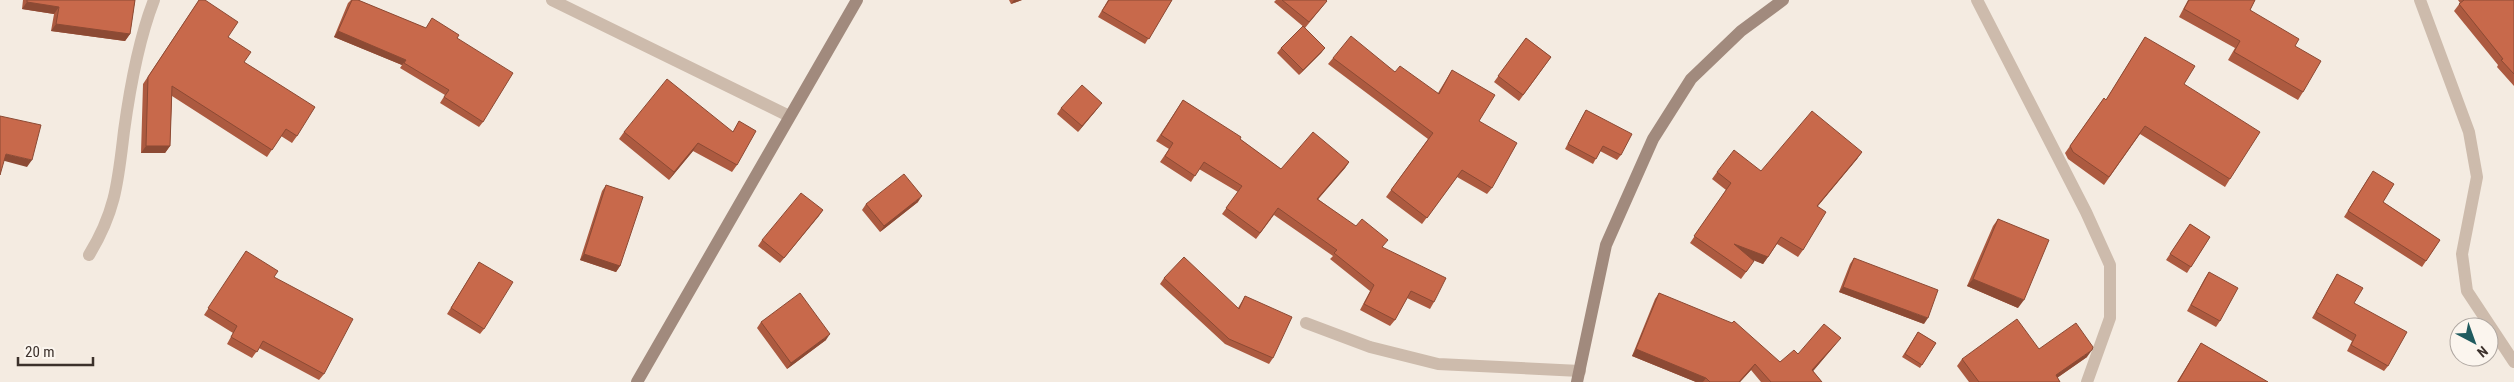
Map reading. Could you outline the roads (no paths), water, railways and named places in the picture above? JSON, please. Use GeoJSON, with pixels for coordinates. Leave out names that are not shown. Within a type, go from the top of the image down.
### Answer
{"type":"FeatureCollection","features":[{"type":"Feature","properties":{"kind":"main road"},"geometry":{"type":"LineString","coordinates":[[637,382],[857,0]]}},
{"type":"Feature","properties":{"kind":"main road"},"geometry":{"type":"LineString","coordinates":[[1578,376],[1606,245],[1653,139],[1691,79],[1741,31],[1783,0]]}},
{"type":"Feature","properties":{"kind":"street"},"geometry":{"type":"LineString","coordinates":[[89,254],[103,232],[119,183],[131,87],[145,23],[154,0]]}},
{"type":"Feature","properties":{"kind":"street"},"geometry":{"type":"LineString","coordinates":[[552,0],[789,116]]}},
{"type":"Feature","properties":{"kind":"street"},"geometry":{"type":"LineString","coordinates":[[1977,0],[2086,212],[2110,266],[2110,318],[2087,382]]}},
{"type":"Feature","properties":{"kind":"street"},"geometry":{"type":"LineString","coordinates":[[2420,0],[2469,132],[2477,177],[2462,254],[2467,291],[2514,362]]}},
{"type":"Feature","properties":{"kind":"street"},"geometry":{"type":"LineString","coordinates":[[1306,323],[1370,347],[1438,364],[1578,376]]}}]}
